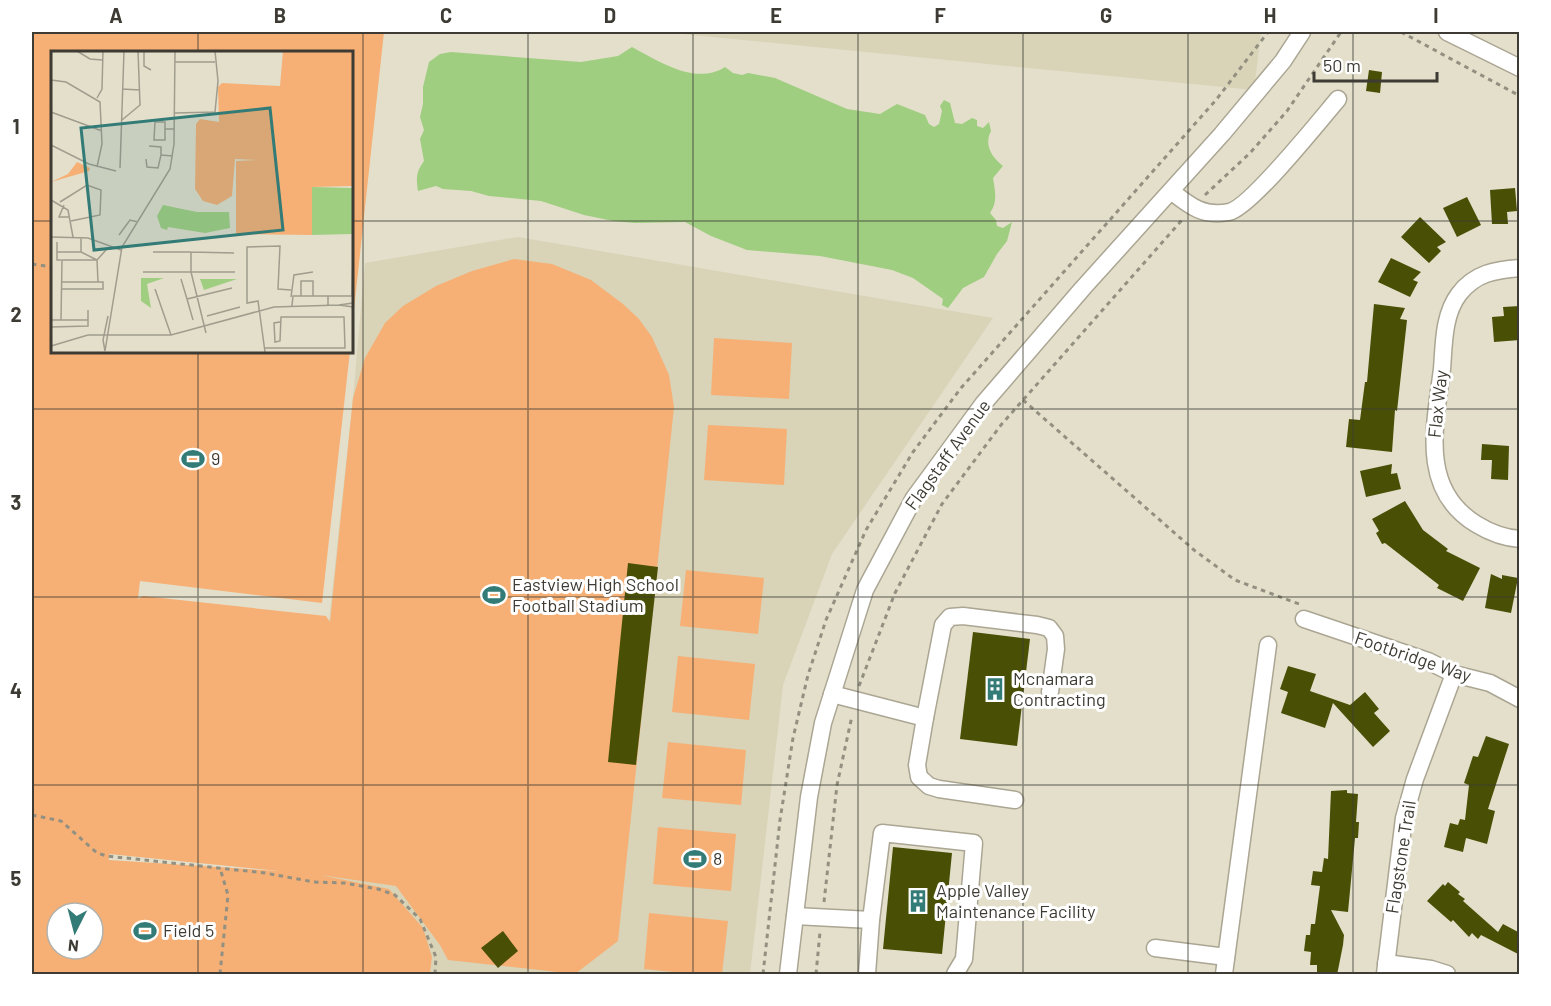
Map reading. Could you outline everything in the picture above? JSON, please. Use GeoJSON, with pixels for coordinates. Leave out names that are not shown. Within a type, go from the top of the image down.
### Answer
{"type":"FeatureCollection","features":[{"type":"Feature","properties":{"kind":"street","name":"Flagstaff Avenue"},"geometry":{"type":"LineString","coordinates":[[788,975],[809,797],[823,723],[865,590],[914,498],[983,404],[1083,288],[1222,134],[1283,61],[1302,32]]}},
{"type":"Feature","properties":{"kind":"street"},"geometry":{"type":"LineString","coordinates":[[1447,32],[1520,68]]}},
{"type":"Feature","properties":{"kind":"street"},"geometry":{"type":"LineString","coordinates":[[1171,190],[1193,208],[1211,213],[1232,212],[1295,151],[1338,99]]}},
{"type":"Feature","properties":{"kind":"street","name":"Flax Way"},"geometry":{"type":"LineString","coordinates":[[1520,268],[1485,273],[1467,286],[1453,304],[1447,325],[1434,449],[1437,472],[1462,514],[1492,533],[1520,539]]}},
{"type":"Feature","properties":{"kind":"street","name":"Footbridge Way"},"geometry":{"type":"LineString","coordinates":[[1303,612],[1428,661],[1454,674],[1490,683],[1520,699]]}},
{"type":"Feature","properties":{"kind":"street"},"geometry":{"type":"LineString","coordinates":[[1015,800],[939,789],[929,786],[919,777],[917,765],[943,626],[950,618],[963,616],[1049,628],[1055,636],[1056,649],[1050,692]]}},
{"type":"Feature","properties":{"kind":"street"},"geometry":{"type":"LineString","coordinates":[[1224,975],[1268,645]]}},
{"type":"Feature","properties":{"kind":"street","name":"Flagstone Trail"},"geometry":{"type":"LineString","coordinates":[[1385,969],[1404,818],[1415,779],[1454,674]]}},
{"type":"Feature","properties":{"kind":"street"},"geometry":{"type":"LineString","coordinates":[[832,694],[925,718]]}},
{"type":"Feature","properties":{"kind":"street"},"geometry":{"type":"LineString","coordinates":[[867,975],[882,833],[974,843],[964,959],[955,975]]}},
{"type":"Feature","properties":{"kind":"street"},"geometry":{"type":"LineString","coordinates":[[795,916],[871,920]]}},
{"type":"Feature","properties":{"kind":"street"},"geometry":{"type":"LineString","coordinates":[[1155,948],[1226,957]]}},
{"type":"Feature","properties":{"kind":"street"},"geometry":{"type":"LineString","coordinates":[[1385,969],[1431,969],[1447,975]]}},
{"type":"Feature","properties":{"kind":"path"},"geometry":{"type":"LineString","coordinates":[[816,975],[837,785],[861,680],[895,593],[942,504],[1001,425],[1213,186],[1250,153],[1287,111],[1341,32]]}},
{"type":"Feature","properties":{"kind":"path"},"geometry":{"type":"LineString","coordinates":[[1401,32],[1520,96]]}},
{"type":"Feature","properties":{"kind":"path"},"geometry":{"type":"LineString","coordinates":[[32,264],[51,267]]}},
{"type":"Feature","properties":{"kind":"path"},"geometry":{"type":"LineString","coordinates":[[1023,400],[1194,550],[1235,580],[1303,612]]}},
{"type":"Feature","properties":{"kind":"path"},"geometry":{"type":"LineString","coordinates":[[32,814],[61,821],[97,853],[107,856],[265,873],[314,882],[344,883],[378,889],[395,896],[420,919],[436,957],[435,975]]}},
{"type":"Feature","properties":{"kind":"path"},"geometry":{"type":"LineString","coordinates":[[220,868],[228,895],[220,975]]}},
{"type":"Feature","properties":{"kind":"shaded area"},"geometry":{"type":"Polygon","coordinates":[[[32,32],[384,32],[352,328],[352,51],[51,51],[51,352],[350,352],[322,603],[140,581],[138,599],[143,596],[326,616],[330,622],[353,398],[365,358],[385,323],[403,306],[436,286],[472,271],[514,259],[552,264],[591,280],[639,319],[652,337],[669,375],[674,407],[618,941],[575,974],[448,960],[440,945],[396,886],[320,875],[389,889],[423,928],[432,957],[430,974],[32,974],[32,32]],[[109,854],[109,860],[279,871],[109,854]]]}},
{"type":"Feature","properties":{"kind":"shaded area"},"geometry":{"type":"Polygon","coordinates":[[[662,32],[1261,32],[1254,90],[662,32]]]}},
{"type":"Feature","properties":{"kind":"shaded area"},"geometry":{"type":"Polygon","coordinates":[[[632,47],[665,64],[690,73],[714,72],[725,67],[733,73],[742,75],[748,73],[775,78],[847,109],[880,114],[897,104],[925,115],[929,124],[934,127],[939,124],[942,111],[940,106],[944,100],[950,103],[955,123],[962,124],[972,118],[977,120],[977,126],[983,128],[989,122],[990,150],[1003,166],[993,178],[995,201],[990,213],[996,220],[997,226],[1003,228],[1012,222],[1007,241],[984,277],[963,288],[948,308],[942,305],[943,299],[913,278],[892,270],[820,256],[747,250],[711,236],[685,222],[613,221],[584,215],[541,201],[489,196],[436,186],[418,191],[417,175],[424,161],[420,139],[424,130],[420,117],[423,87],[429,62],[440,54],[451,52],[581,62],[618,56],[632,47]]]}},
{"type":"Feature","properties":{"kind":"shaded area"},"geometry":{"type":"Polygon","coordinates":[[[518,237],[993,318],[832,554],[783,685],[750,974],[430,974],[432,957],[302,872],[353,398],[365,263],[518,237]]]}},
{"type":"Feature","properties":{"kind":"shaded area"},"geometry":{"type":"Polygon","coordinates":[[[714,338],[792,343],[789,399],[711,395],[714,338]]]}},
{"type":"Feature","properties":{"kind":"shaded area"},"geometry":{"type":"Polygon","coordinates":[[[708,425],[787,429],[784,485],[704,480],[708,425]]]}},
{"type":"Feature","properties":{"kind":"shaded area"},"geometry":{"type":"Polygon","coordinates":[[[686,570],[764,578],[758,634],[680,626],[686,570]]]}},
{"type":"Feature","properties":{"kind":"shaded area"},"geometry":{"type":"Polygon","coordinates":[[[678,656],[755,664],[749,720],[672,712],[678,656]]]}},
{"type":"Feature","properties":{"kind":"shaded area","name":"8"},"geometry":{"type":"Polygon","coordinates":[[[668,742],[746,750],[741,805],[662,798],[668,742]]]}},
{"type":"Feature","properties":{"kind":"shaded area","name":"8"},"geometry":{"type":"Polygon","coordinates":[[[658,827],[736,834],[731,891],[653,884],[658,827]]]}},
{"type":"Feature","properties":{"kind":"shaded area","name":"8"},"geometry":{"type":"Polygon","coordinates":[[[649,913],[728,921],[722,974],[693,974],[644,969],[649,913]]]}},
{"type":"Feature","properties":{"kind":"building"},"geometry":{"type":"Polygon","coordinates":[[[1369,70],[1382,72],[1380,93],[1366,91],[1369,70]]]}},
{"type":"Feature","properties":{"kind":"building"},"geometry":{"type":"Polygon","coordinates":[[[1515,188],[1517,211],[1507,212],[1508,224],[1492,224],[1490,190],[1515,188]]]}},
{"type":"Feature","properties":{"kind":"building"},"geometry":{"type":"Polygon","coordinates":[[[1467,197],[1481,225],[1457,237],[1443,208],[1467,197]]]}},
{"type":"Feature","properties":{"kind":"building"},"geometry":{"type":"Polygon","coordinates":[[[1420,217],[1446,242],[1437,247],[1441,251],[1429,263],[1401,237],[1420,217]]]}},
{"type":"Feature","properties":{"kind":"building"},"geometry":{"type":"Polygon","coordinates":[[[1391,258],[1421,272],[1413,280],[1418,282],[1410,297],[1378,282],[1391,258]]]}},
{"type":"Feature","properties":{"kind":"building"},"geometry":{"type":"Polygon","coordinates":[[[1374,304],[1405,308],[1400,319],[1407,320],[1392,452],[1346,447],[1349,419],[1360,420],[1365,382],[1367,382],[1374,304]]]}},
{"type":"Feature","properties":{"kind":"building"},"geometry":{"type":"Polygon","coordinates":[[[1520,306],[1520,340],[1494,342],[1492,317],[1504,316],[1503,307],[1520,306]]]}},
{"type":"Feature","properties":{"kind":"building"},"geometry":{"type":"Polygon","coordinates":[[[1482,444],[1509,446],[1508,480],[1491,479],[1492,460],[1481,460],[1482,444]]]}},
{"type":"Feature","properties":{"kind":"building"},"geometry":{"type":"Polygon","coordinates":[[[1392,464],[1391,474],[1397,473],[1401,489],[1366,497],[1360,471],[1392,464]]]}},
{"type":"Feature","properties":{"kind":"building"},"geometry":{"type":"Polygon","coordinates":[[[1405,501],[1423,530],[1448,549],[1446,551],[1480,568],[1463,601],[1437,588],[1439,585],[1385,543],[1382,544],[1376,533],[1379,531],[1372,519],[1405,501]]]}},
{"type":"Feature","properties":{"kind":"building"},"geometry":{"type":"Polygon","coordinates":[[[628,563],[658,567],[636,765],[608,762],[628,563]]]}},
{"type":"Feature","properties":{"kind":"building"},"geometry":{"type":"Polygon","coordinates":[[[1491,574],[1502,579],[1502,575],[1518,578],[1511,613],[1485,608],[1491,574]]]}},
{"type":"Feature","properties":{"kind":"building","name":"Mcnamara Contracting"},"geometry":{"type":"Polygon","coordinates":[[[973,632],[1030,639],[1017,746],[960,739],[973,632]]]}},
{"type":"Feature","properties":{"kind":"building"},"geometry":{"type":"Polygon","coordinates":[[[1288,666],[1316,674],[1310,691],[1350,705],[1365,692],[1379,709],[1374,713],[1390,731],[1373,747],[1333,703],[1325,728],[1281,713],[1288,692],[1280,689],[1288,666]]]}},
{"type":"Feature","properties":{"kind":"building"},"geometry":{"type":"Polygon","coordinates":[[[1486,736],[1509,744],[1488,809],[1495,811],[1487,844],[1466,838],[1463,852],[1444,847],[1450,823],[1458,825],[1460,819],[1465,820],[1469,785],[1464,783],[1473,756],[1478,757],[1486,736]]]}},
{"type":"Feature","properties":{"kind":"building"},"geometry":{"type":"Polygon","coordinates":[[[1347,790],[1347,793],[1358,794],[1356,822],[1359,822],[1358,838],[1355,838],[1348,912],[1331,910],[1344,935],[1343,945],[1337,975],[1317,973],[1317,965],[1310,965],[1311,952],[1304,951],[1306,935],[1310,935],[1311,924],[1315,924],[1320,886],[1311,885],[1313,871],[1322,872],[1324,858],[1328,859],[1331,791],[1347,790]]]}},
{"type":"Feature","properties":{"kind":"building","name":"Apple Valley Maintenance Facility"},"geometry":{"type":"Polygon","coordinates":[[[893,847],[952,853],[942,954],[883,949],[893,847]]]}},
{"type":"Feature","properties":{"kind":"building"},"geometry":{"type":"Polygon","coordinates":[[[1448,882],[1460,892],[1458,894],[1465,899],[1463,901],[1498,932],[1503,924],[1520,933],[1520,955],[1481,935],[1478,939],[1472,933],[1469,937],[1453,920],[1451,922],[1427,901],[1443,884],[1445,886],[1448,882]]]}},
{"type":"Feature","properties":{"kind":"building"},"geometry":{"type":"Polygon","coordinates":[[[503,931],[518,951],[498,968],[481,948],[503,931]]]}},
{"type":"Feature","properties":{"kind":"place","name":"9"},"geometry":{"type":"Point","coordinates":[193,459]}},
{"type":"Feature","properties":{"kind":"place","name":"Eastview High School Football Stadium"},"geometry":{"type":"Point","coordinates":[494,595]}},
{"type":"Feature","properties":{"kind":"place","name":"Mcnamara Contracting"},"geometry":{"type":"Point","coordinates":[995,689]}},
{"type":"Feature","properties":{"kind":"place","name":"8"},"geometry":{"type":"Point","coordinates":[695,859]}},
{"type":"Feature","properties":{"kind":"place","name":"Apple Valley Maintenance Facility"},"geometry":{"type":"Point","coordinates":[918,901]}},
{"type":"Feature","properties":{"kind":"place","name":"Field 5"},"geometry":{"type":"Point","coordinates":[145,931]}}]}
